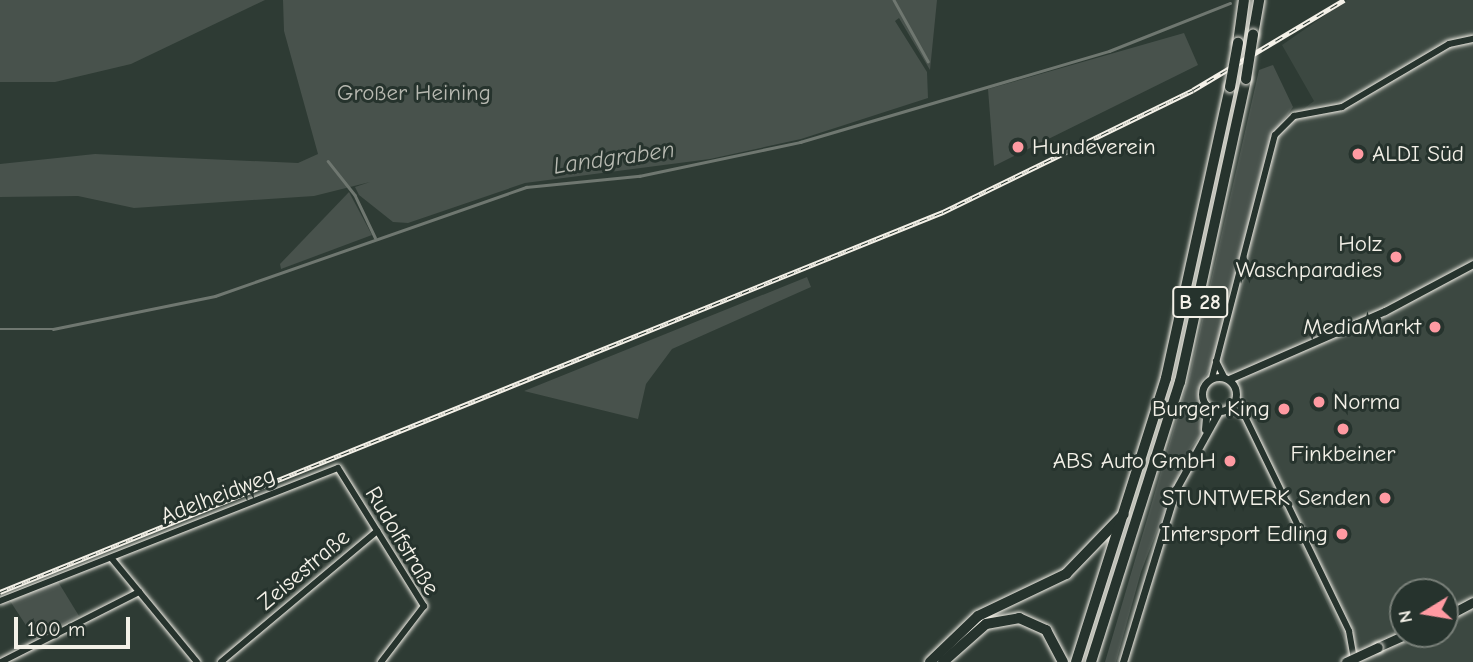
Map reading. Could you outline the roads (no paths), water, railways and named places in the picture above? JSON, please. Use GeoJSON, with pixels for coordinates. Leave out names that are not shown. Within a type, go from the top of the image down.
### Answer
{"type":"FeatureCollection","features":[{"type":"Feature","properties":{"kind":"highway","name":"B 28"},"geometry":{"type":"LineString","coordinates":[[1076,662],[1129,508],[1178,329],[1230,87],[1244,0]]}},
{"type":"Feature","properties":{"kind":"highway","name":"B 28"},"geometry":{"type":"LineString","coordinates":[[1091,662],[1180,382],[1246,79],[1259,0]]}},
{"type":"Feature","properties":{"kind":"highway"},"geometry":{"type":"LineString","coordinates":[[930,662],[978,616],[1074,567],[1129,508]]}},
{"type":"Feature","properties":{"kind":"highway"},"geometry":{"type":"LineString","coordinates":[[943,662],[980,628],[1019,618],[1046,630],[1063,662]]}},
{"type":"Feature","properties":{"kind":"main road"},"geometry":{"type":"LineString","coordinates":[[1346,662],[1389,642]]}},
{"type":"Feature","properties":{"kind":"street"},"geometry":{"type":"LineString","coordinates":[[1205,433],[1208,406],[1202,390],[1212,378],[1275,135],[1294,116],[1342,107],[1449,44],[1473,39]]}},
{"type":"Feature","properties":{"kind":"street"},"geometry":{"type":"LineString","coordinates":[[1212,378],[1251,374],[1473,264]]}},
{"type":"Feature","properties":{"kind":"street"},"geometry":{"type":"LineString","coordinates":[[1216,361],[1236,393],[1243,415],[1350,636],[1354,662]]}},
{"type":"Feature","properties":{"kind":"street"},"geometry":{"type":"LineString","coordinates":[[1229,408],[1236,393],[1251,374]]}},
{"type":"Feature","properties":{"kind":"street"},"geometry":{"type":"LineString","coordinates":[[1208,406],[1219,411]]}},
{"type":"Feature","properties":{"kind":"street"},"geometry":{"type":"LineString","coordinates":[[1123,662],[1176,488],[1219,411],[1229,408],[1243,415]]}},
{"type":"Feature","properties":{"kind":"street","name":"Rudolfstraße"},"geometry":{"type":"LineString","coordinates":[[338,468],[424,608],[381,662]]}},
{"type":"Feature","properties":{"kind":"street","name":"Adelheidweg"},"geometry":{"type":"LineString","coordinates":[[0,601],[338,468]]}},
{"type":"Feature","properties":{"kind":"street","name":"Zeisestraße"},"geometry":{"type":"LineString","coordinates":[[221,662],[377,531]]}},
{"type":"Feature","properties":{"kind":"street"},"geometry":{"type":"LineString","coordinates":[[112,559],[197,662]]}},
{"type":"Feature","properties":{"kind":"street"},"geometry":{"type":"LineString","coordinates":[[1,662],[139,592]]}},
{"type":"Feature","properties":{"kind":"waterway"},"geometry":{"type":"LineString","coordinates":[[894,0],[928,61]]}},
{"type":"Feature","properties":{"kind":"waterway","name":"Landgraben"},"geometry":{"type":"LineString","coordinates":[[0,329],[53,329],[215,296],[526,187],[639,176],[800,142],[1109,51],[1230,3]]}},
{"type":"Feature","properties":{"kind":"waterway"},"geometry":{"type":"LineString","coordinates":[[328,161],[355,195],[375,237]]}},
{"type":"Feature","properties":{"kind":"railway"},"geometry":{"type":"LineString","coordinates":[[0,592],[943,212],[1193,90],[1344,0]]}},
{"type":"Feature","properties":{"kind":"place","name":"Hundeverein"},"geometry":{"type":"Point","coordinates":[1018,147]}},
{"type":"Feature","properties":{"kind":"place","name":"ALDI Süd"},"geometry":{"type":"Point","coordinates":[1358,154]}},
{"type":"Feature","properties":{"kind":"place","name":"Holz Waschparadies"},"geometry":{"type":"Point","coordinates":[1396,257]}},
{"type":"Feature","properties":{"kind":"place","name":"MediaMarkt"},"geometry":{"type":"Point","coordinates":[1435,327]}},
{"type":"Feature","properties":{"kind":"place","name":"Norma"},"geometry":{"type":"Point","coordinates":[1319,402]}},
{"type":"Feature","properties":{"kind":"place","name":"Burger King"},"geometry":{"type":"Point","coordinates":[1284,409]}},
{"type":"Feature","properties":{"kind":"place","name":"Finkbeiner"},"geometry":{"type":"Point","coordinates":[1343,429]}},
{"type":"Feature","properties":{"kind":"place","name":"ABS Auto GmbH"},"geometry":{"type":"Point","coordinates":[1230,461]}},
{"type":"Feature","properties":{"kind":"place","name":"STUNTWERK Senden"},"geometry":{"type":"Point","coordinates":[1385,498]}},
{"type":"Feature","properties":{"kind":"place","name":"Intersport Edling"},"geometry":{"type":"Point","coordinates":[1342,534]}},
{"type":"Feature","properties":{"kind":"park label","name":"Großer Heining"},"geometry":{"type":"Point","coordinates":[414,93]}}]}
